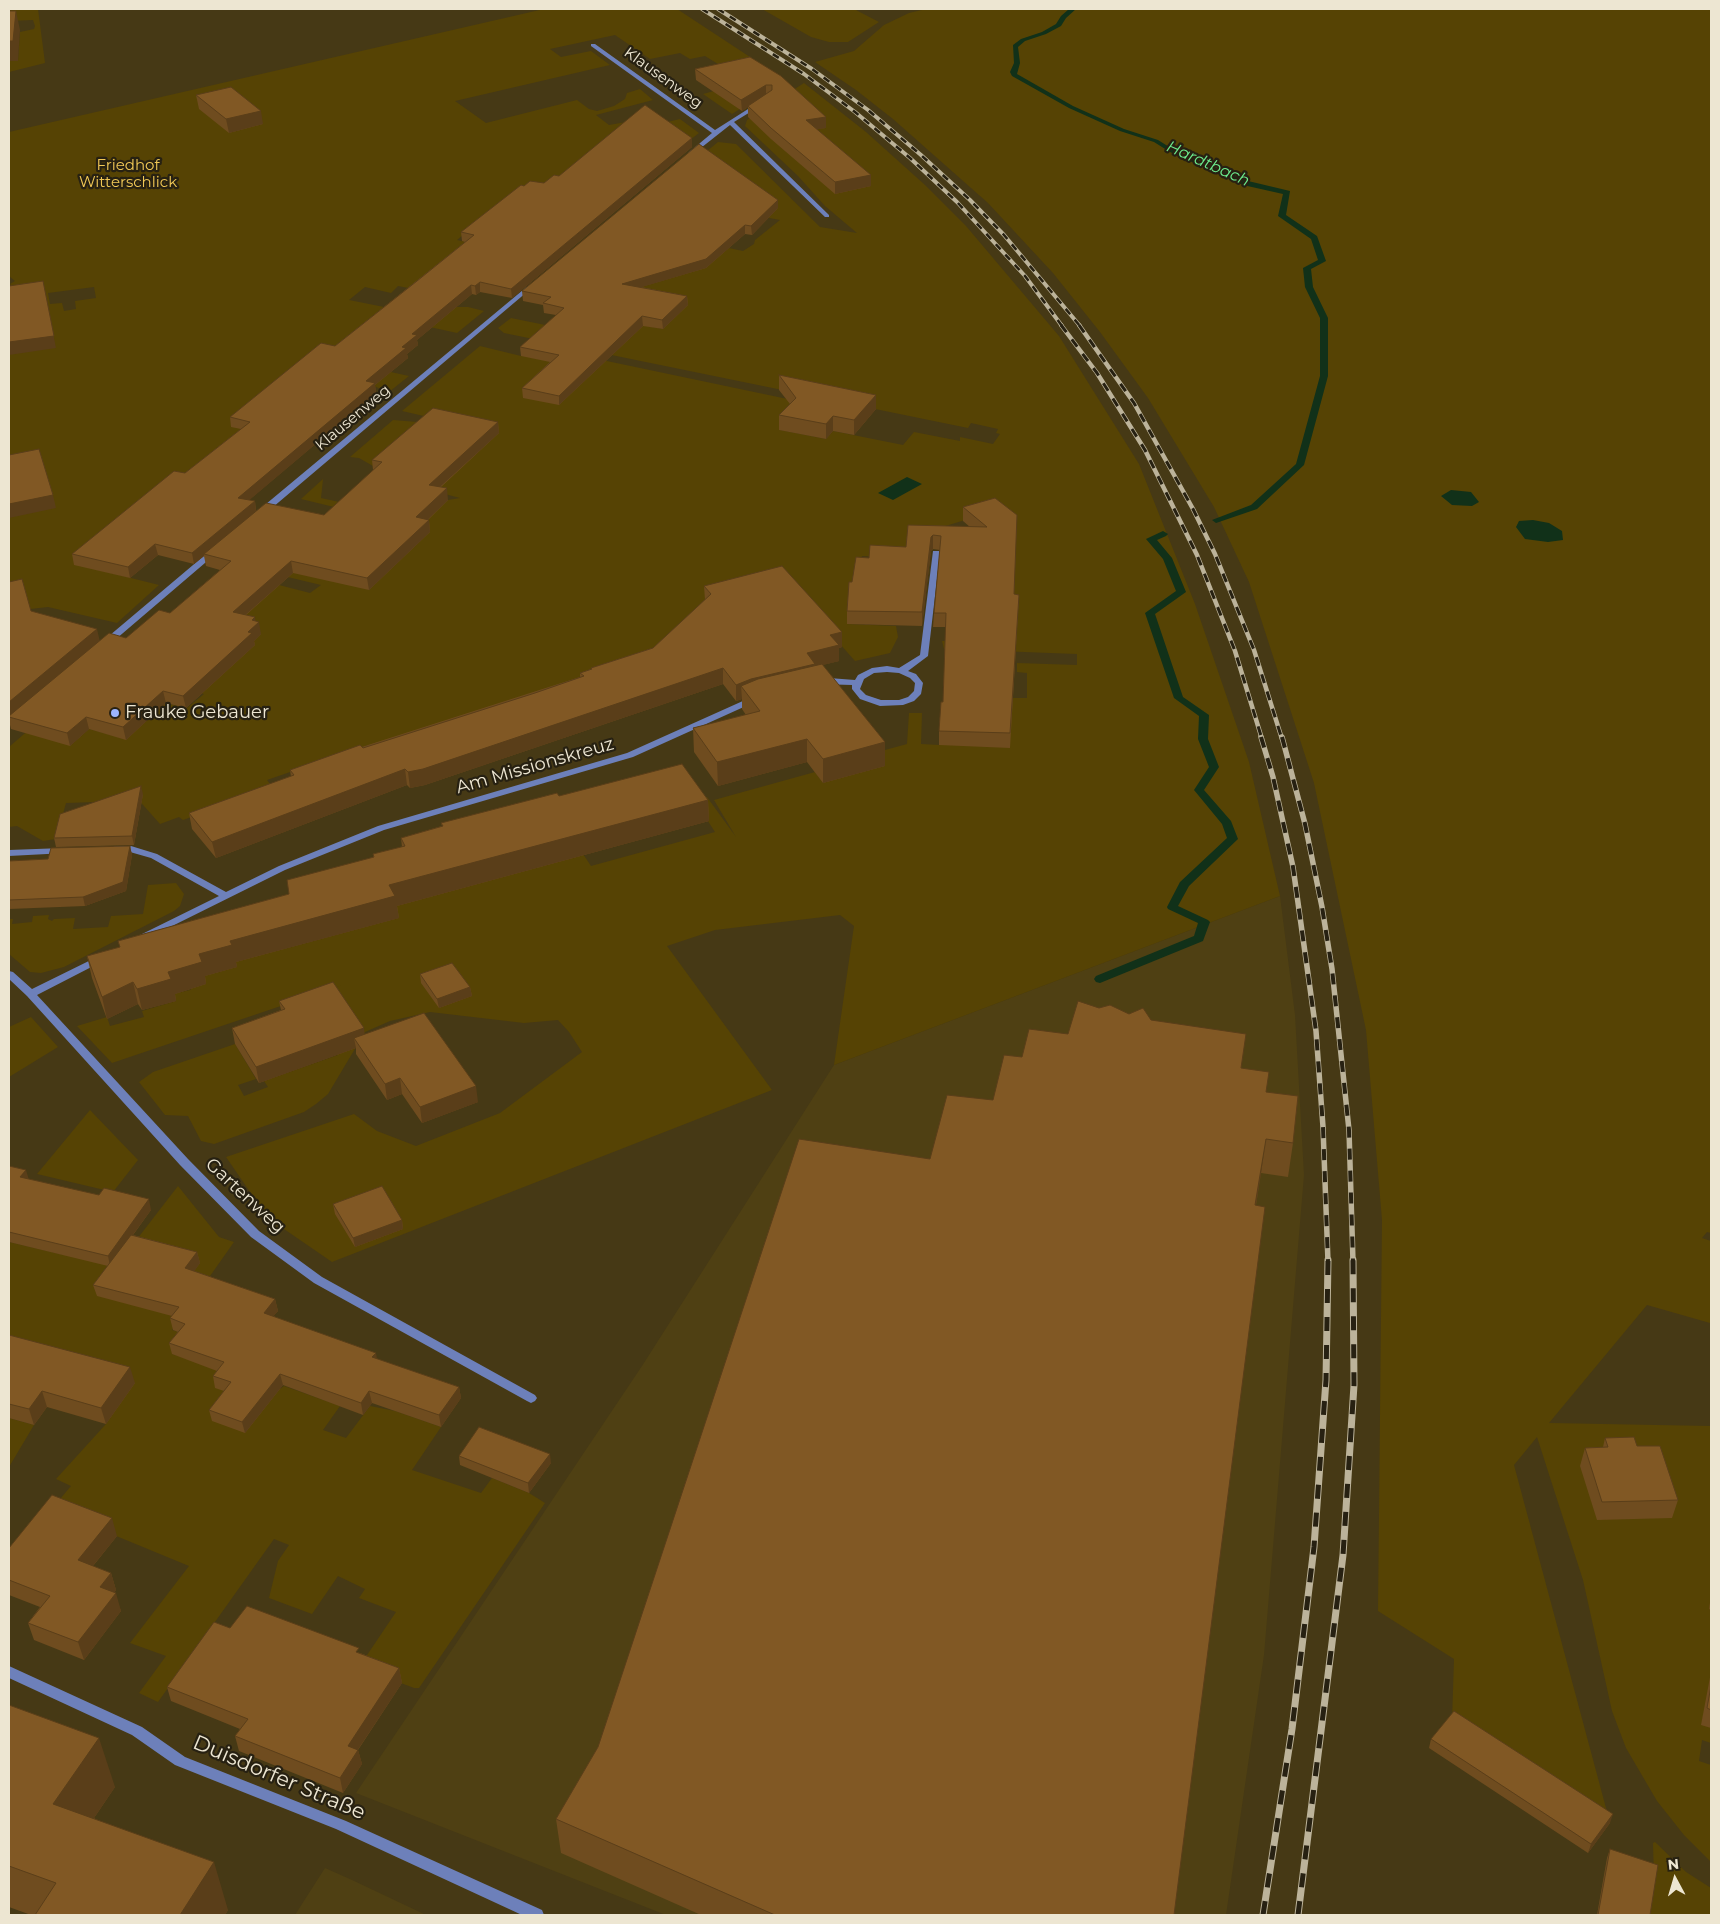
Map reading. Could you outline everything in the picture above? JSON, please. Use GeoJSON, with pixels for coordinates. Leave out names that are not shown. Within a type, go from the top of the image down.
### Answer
{"type":"FeatureCollection","features":[{"type":"Feature","properties":{"kind":"street","name":"Klausenweg"},"geometry":{"type":"LineString","coordinates":[[594,45],[716,133]]}},
{"type":"Feature","properties":{"kind":"street"},"geometry":{"type":"LineString","coordinates":[[686,158],[730,122],[769,98]]}},
{"type":"Feature","properties":{"kind":"street"},"geometry":{"type":"LineString","coordinates":[[730,122],[827,216]]}},
{"type":"Feature","properties":{"kind":"street","name":"Klausenweg"},"geometry":{"type":"LineString","coordinates":[[257,516],[535,283]]}},
{"type":"Feature","properties":{"kind":"street"},"geometry":{"type":"LineString","coordinates":[[99,649],[219,548]]}},
{"type":"Feature","properties":{"kind":"street"},"geometry":{"type":"LineString","coordinates":[[902,671],[924,656],[936,553]]}},
{"type":"Feature","properties":{"kind":"street"},"geometry":{"type":"LineString","coordinates":[[887,668],[902,671],[913,676],[919,683],[918,692],[900,703],[880,704],[870,701],[863,697],[856,689],[861,677],[872,671],[887,668]]}},
{"type":"Feature","properties":{"kind":"street"},"geometry":{"type":"LineString","coordinates":[[810,685],[829,681],[857,683]]}},
{"type":"Feature","properties":{"kind":"street","name":"Am Missionskreuz"},"geometry":{"type":"LineString","coordinates":[[137,940],[282,868],[381,828],[630,755],[755,698],[764,696]]}},
{"type":"Feature","properties":{"kind":"street"},"geometry":{"type":"LineString","coordinates":[[109,848],[131,849],[154,856],[225,895]]}},
{"type":"Feature","properties":{"kind":"street"},"geometry":{"type":"LineString","coordinates":[[9,854],[72,850]]}},
{"type":"Feature","properties":{"kind":"street"},"geometry":{"type":"LineString","coordinates":[[31,994],[110,954]]}},
{"type":"Feature","properties":{"kind":"street","name":"Gartenweg"},"geometry":{"type":"LineString","coordinates":[[9,974],[31,994],[184,1162],[255,1234],[318,1280],[531,1398]]}},
{"type":"Feature","properties":{"kind":"street","name":"Duisdorfer Straße"},"geometry":{"type":"LineString","coordinates":[[9,1672],[136,1731],[180,1761],[341,1825],[536,1915]]}},
{"type":"Feature","properties":{"kind":"shaded area"},"geometry":{"type":"Polygon","coordinates":[[[907,477],[922,484],[893,500],[878,493],[907,477]]]}},
{"type":"Feature","properties":{"kind":"shaded area"},"geometry":{"type":"Polygon","coordinates":[[[1451,490],[1471,492],[1479,502],[1472,506],[1452,505],[1441,496],[1451,490]]]}},
{"type":"Feature","properties":{"kind":"shaded area"},"geometry":{"type":"Polygon","coordinates":[[[1533,520],[1549,523],[1562,531],[1563,540],[1548,542],[1525,539],[1516,527],[1519,521],[1533,520]]]}},
{"type":"Feature","properties":{"kind":"shaded area"},"geometry":{"type":"Polygon","coordinates":[[[1280,896],[1295,1015],[1304,1175],[1264,1655],[1226,1915],[666,1915],[356,1793],[642,1366],[834,1065],[1280,896]]]}},
{"type":"Feature","properties":{"kind":"shaded area"},"geometry":{"type":"Polygon","coordinates":[[[325,1868],[352,1880],[426,1915],[295,1915],[325,1868]]]}},
{"type":"Feature","properties":{"kind":"green space"},"geometry":{"type":"Polygon","coordinates":[[[9,9],[38,9],[45,63],[9,72],[9,61],[18,60],[20,32],[34,29],[35,26],[33,20],[9,21],[9,9]]]}},
{"type":"Feature","properties":{"kind":"green space","name":"Friedhof Witterschlick"},"geometry":{"type":"Polygon","coordinates":[[[544,9],[677,9],[785,80],[731,72],[705,56],[690,59],[680,53],[650,59],[615,35],[550,49],[561,57],[591,51],[610,65],[455,101],[486,123],[577,100],[589,109],[597,111],[614,106],[625,99],[627,93],[640,89],[653,100],[596,115],[609,125],[626,122],[659,124],[680,119],[699,133],[641,178],[470,229],[457,240],[475,244],[434,293],[398,286],[391,293],[365,287],[349,300],[414,313],[454,307],[468,307],[484,311],[457,333],[416,324],[260,434],[129,548],[158,555],[151,560],[95,569],[159,585],[117,623],[48,607],[30,609],[9,596],[9,355],[17,292],[10,284],[15,281],[9,276],[9,132],[544,9]],[[94,287],[48,293],[50,304],[62,303],[64,311],[76,309],[75,301],[96,298],[94,287]]]}},
{"type":"Feature","properties":{"kind":"green space"},"geometry":{"type":"Polygon","coordinates":[[[762,9],[854,9],[879,22],[848,42],[829,42],[811,37],[762,9]]]}},
{"type":"Feature","properties":{"kind":"green space"},"geometry":{"type":"Polygon","coordinates":[[[926,9],[1711,9],[1711,1233],[1707,1232],[1702,1238],[1711,1241],[1711,1336],[1710,1323],[1647,1305],[1549,1423],[1711,1426],[1711,1743],[1702,1740],[1699,1761],[1711,1765],[1711,1862],[1684,1835],[1657,1801],[1626,1748],[1612,1711],[1583,1580],[1537,1437],[1514,1465],[1610,1823],[1452,1721],[1454,1659],[1378,1611],[1382,1220],[1366,1030],[1314,783],[1249,582],[1214,507],[1148,398],[1100,332],[1053,273],[988,203],[893,119],[856,90],[815,62],[854,51],[884,25],[909,13],[926,9]]]}},
{"type":"Feature","properties":{"kind":"green space"},"geometry":{"type":"Polygon","coordinates":[[[804,83],[866,132],[925,185],[966,226],[1059,336],[1139,464],[1195,604],[1249,762],[1280,896],[834,1065],[854,926],[840,915],[715,930],[667,946],[772,1090],[332,1262],[268,1218],[226,1157],[354,1114],[377,1131],[416,1146],[500,1113],[582,1052],[569,1032],[558,1020],[524,1023],[430,1012],[390,1021],[365,1032],[328,1094],[316,1104],[304,1112],[214,1144],[201,1141],[188,1116],[165,1115],[139,1082],[153,1072],[235,1044],[256,1079],[238,1085],[244,1096],[268,1087],[264,1081],[338,1055],[331,989],[112,1063],[77,1026],[107,1017],[110,1026],[144,1017],[142,1011],[176,1001],[173,994],[190,990],[204,976],[236,967],[233,960],[282,945],[284,949],[398,918],[385,892],[409,902],[583,854],[591,866],[715,832],[694,800],[707,797],[736,837],[714,800],[815,772],[823,783],[874,753],[907,744],[909,713],[922,713],[921,744],[939,745],[1006,698],[1027,698],[1027,673],[1017,672],[1017,663],[1077,665],[1077,654],[944,649],[942,641],[950,641],[976,607],[994,511],[907,538],[906,558],[862,556],[847,624],[896,626],[898,637],[890,653],[855,661],[824,626],[628,672],[380,757],[368,745],[267,780],[273,788],[183,820],[179,817],[160,824],[136,797],[123,801],[66,803],[56,839],[43,841],[17,826],[9,827],[9,747],[46,715],[70,746],[89,729],[126,739],[161,708],[164,703],[187,708],[204,694],[180,687],[251,644],[261,634],[235,624],[279,585],[310,593],[321,585],[225,562],[251,540],[369,590],[429,530],[301,499],[323,479],[321,498],[426,521],[448,500],[460,498],[418,487],[391,450],[373,466],[359,458],[350,457],[393,420],[429,423],[408,443],[473,457],[498,433],[402,411],[480,346],[521,356],[564,352],[797,401],[780,430],[826,439],[833,431],[903,445],[914,432],[960,441],[960,437],[993,444],[1000,434],[996,433],[998,429],[971,423],[968,428],[504,333],[498,328],[511,318],[555,327],[582,313],[663,329],[687,305],[623,287],[724,252],[729,248],[743,251],[754,244],[755,240],[780,220],[653,196],[718,142],[736,144],[820,227],[857,233],[825,206],[798,176],[745,126],[747,120],[804,83]]]}},
{"type":"Feature","properties":{"kind":"green space"},"geometry":{"type":"Polygon","coordinates":[[[721,89],[762,95],[732,114],[703,94],[721,89]]]}},
{"type":"Feature","properties":{"kind":"green space"},"geometry":{"type":"Polygon","coordinates":[[[368,367],[409,376],[389,392],[353,378],[368,367]]]}},
{"type":"Feature","properties":{"kind":"green space"},"geometry":{"type":"Polygon","coordinates":[[[176,883],[184,894],[180,906],[174,911],[64,967],[41,973],[30,972],[9,954],[9,919],[13,919],[12,924],[32,922],[33,916],[49,915],[48,919],[52,921],[54,919],[75,918],[73,929],[108,927],[111,916],[143,914],[148,885],[176,883]]]}},
{"type":"Feature","properties":{"kind":"green space"},"geometry":{"type":"Polygon","coordinates":[[[31,1017],[58,1047],[9,1077],[9,1027],[31,1017]]]}},
{"type":"Feature","properties":{"kind":"green space"},"geometry":{"type":"Polygon","coordinates":[[[90,1110],[138,1160],[113,1192],[37,1174],[90,1110]]]}},
{"type":"Feature","properties":{"kind":"green space"},"geometry":{"type":"Polygon","coordinates":[[[178,1186],[219,1237],[234,1242],[172,1330],[188,1335],[172,1354],[280,1389],[284,1386],[340,1406],[323,1430],[346,1438],[370,1406],[395,1411],[441,1427],[412,1470],[481,1493],[492,1478],[529,1493],[545,1503],[419,1688],[414,1688],[359,1667],[396,1612],[359,1598],[365,1589],[338,1576],[312,1614],[269,1598],[278,1561],[289,1545],[274,1539],[158,1702],[139,1693],[166,1656],[130,1643],[189,1566],[92,1526],[49,1512],[71,1486],[56,1479],[106,1424],[134,1383],[9,1347],[9,1242],[64,1255],[85,1227],[134,1243],[178,1186]]]}},
{"type":"Feature","properties":{"kind":"green space"},"geometry":{"type":"Polygon","coordinates":[[[9,1418],[34,1425],[9,1467],[9,1418]]]}},
{"type":"Feature","properties":{"kind":"green space"},"geometry":{"type":"Polygon","coordinates":[[[1655,1842],[1686,1872],[1711,1888],[1711,1915],[1648,1915],[1654,1878],[1653,1843],[1655,1842]]]}},
{"type":"Feature","properties":{"kind":"building"},"geometry":{"type":"Polygon","coordinates":[[[9,11],[16,11],[13,41],[9,41],[9,11]]]}},
{"type":"Feature","properties":{"kind":"building"},"geometry":{"type":"Polygon","coordinates":[[[750,57],[781,76],[826,117],[806,120],[871,175],[835,182],[771,128],[748,106],[772,90],[772,85],[766,85],[741,100],[695,69],[750,57]]]}},
{"type":"Feature","properties":{"kind":"building"},"geometry":{"type":"Polygon","coordinates":[[[231,87],[261,111],[226,119],[196,95],[231,87]]]}},
{"type":"Feature","properties":{"kind":"building"},"geometry":{"type":"Polygon","coordinates":[[[645,105],[692,138],[511,289],[480,282],[475,286],[471,285],[412,334],[417,335],[402,347],[406,348],[366,381],[375,383],[238,498],[255,501],[192,553],[155,544],[128,567],[72,554],[174,471],[185,473],[250,422],[230,417],[321,343],[335,346],[474,235],[461,232],[521,185],[524,186],[530,181],[544,183],[554,175],[559,176],[645,105]]]}},
{"type":"Feature","properties":{"kind":"building"},"geometry":{"type":"Polygon","coordinates":[[[699,144],[778,200],[751,226],[745,225],[706,259],[622,284],[687,296],[662,320],[642,316],[559,396],[522,388],[559,355],[520,347],[564,308],[543,303],[551,297],[522,291],[699,144]]]}},
{"type":"Feature","properties":{"kind":"building"},"geometry":{"type":"Polygon","coordinates":[[[43,281],[54,336],[9,342],[9,286],[43,281]]]}},
{"type":"Feature","properties":{"kind":"building"},"geometry":{"type":"Polygon","coordinates":[[[779,375],[876,395],[854,420],[833,416],[826,424],[779,415],[796,398],[779,375]]]}},
{"type":"Feature","properties":{"kind":"building"},"geometry":{"type":"Polygon","coordinates":[[[433,408],[498,422],[429,485],[447,488],[416,517],[429,520],[367,578],[291,561],[233,612],[255,617],[252,620],[259,622],[248,632],[252,633],[183,696],[163,691],[123,727],[86,717],[67,733],[9,717],[109,633],[126,638],[159,610],[170,613],[231,561],[204,554],[266,503],[324,515],[382,462],[372,460],[433,408]]]}},
{"type":"Feature","properties":{"kind":"building"},"geometry":{"type":"Polygon","coordinates":[[[39,449],[53,495],[9,504],[9,455],[39,449]]]}},
{"type":"Feature","properties":{"kind":"building"},"geometry":{"type":"Polygon","coordinates":[[[995,498],[1017,515],[1014,594],[1019,595],[1010,733],[939,731],[941,702],[943,702],[946,613],[934,613],[941,536],[933,535],[931,537],[922,612],[847,611],[849,582],[852,582],[856,557],[869,558],[870,545],[906,547],[908,525],[987,527],[963,507],[995,498]]]}},
{"type":"Feature","properties":{"kind":"building"},"geometry":{"type":"Polygon","coordinates":[[[782,566],[842,632],[830,635],[839,645],[807,653],[815,664],[751,679],[736,685],[723,668],[423,769],[408,772],[405,769],[212,842],[189,813],[294,775],[290,770],[360,745],[363,748],[535,693],[584,676],[580,673],[591,668],[653,648],[711,594],[704,586],[782,566]]]}},
{"type":"Feature","properties":{"kind":"building"},"geometry":{"type":"Polygon","coordinates":[[[22,579],[31,611],[97,629],[9,702],[9,582],[22,579]]]}},
{"type":"Feature","properties":{"kind":"building"},"geometry":{"type":"Polygon","coordinates":[[[822,664],[885,742],[823,759],[807,739],[717,762],[693,728],[760,711],[741,686],[758,679],[822,664]]]}},
{"type":"Feature","properties":{"kind":"building"},"geometry":{"type":"Polygon","coordinates":[[[682,764],[708,800],[389,885],[395,896],[230,941],[232,945],[199,954],[202,962],[168,972],[171,979],[137,989],[133,982],[102,997],[87,956],[120,947],[118,941],[289,894],[287,880],[374,857],[373,854],[405,846],[401,838],[443,826],[441,823],[557,793],[559,796],[682,764]]]}},
{"type":"Feature","properties":{"kind":"building"},"geometry":{"type":"Polygon","coordinates":[[[141,786],[132,836],[54,838],[60,814],[141,786]]]}},
{"type":"Feature","properties":{"kind":"building"},"geometry":{"type":"Polygon","coordinates":[[[130,846],[123,882],[83,897],[9,900],[9,861],[48,859],[51,848],[130,846]]]}},
{"type":"Feature","properties":{"kind":"building"},"geometry":{"type":"Polygon","coordinates":[[[452,963],[470,987],[437,999],[420,974],[452,963]]]}},
{"type":"Feature","properties":{"kind":"building"},"geometry":{"type":"Polygon","coordinates":[[[333,982],[364,1028],[256,1067],[232,1028],[285,1009],[279,1001],[333,982]]]}},
{"type":"Feature","properties":{"kind":"building"},"geometry":{"type":"Polygon","coordinates":[[[1078,1001],[1099,1008],[1110,1005],[1129,1014],[1143,1008],[1151,1020],[1246,1034],[1241,1068],[1269,1072],[1266,1092],[1298,1096],[1293,1143],[1266,1139],[1255,1205],[1265,1207],[1174,1915],[775,1915],[556,1819],[598,1747],[799,1139],[930,1159],[947,1095],[993,1100],[1004,1055],[1022,1057],[1029,1029],[1068,1034],[1078,1001]]]}},
{"type":"Feature","properties":{"kind":"building"},"geometry":{"type":"Polygon","coordinates":[[[424,1013],[476,1086],[420,1107],[400,1078],[385,1084],[354,1038],[424,1013]]]}},
{"type":"Feature","properties":{"kind":"building"},"geometry":{"type":"Polygon","coordinates":[[[9,1166],[26,1170],[20,1177],[99,1195],[104,1188],[149,1199],[108,1256],[9,1232],[9,1166]]]}},
{"type":"Feature","properties":{"kind":"building"},"geometry":{"type":"Polygon","coordinates":[[[382,1186],[402,1220],[353,1238],[333,1204],[382,1186]]]}},
{"type":"Feature","properties":{"kind":"building"},"geometry":{"type":"Polygon","coordinates":[[[131,1235],[197,1252],[185,1268],[275,1299],[264,1313],[376,1353],[372,1357],[459,1387],[439,1415],[369,1391],[361,1403],[280,1374],[242,1422],[209,1410],[231,1382],[213,1376],[224,1362],[169,1343],[185,1324],[170,1318],[179,1307],[93,1285],[131,1235]]]}},
{"type":"Feature","properties":{"kind":"building"},"geometry":{"type":"Polygon","coordinates":[[[9,1335],[130,1367],[101,1408],[42,1391],[29,1409],[9,1404],[9,1335]]]}},
{"type":"Feature","properties":{"kind":"building"},"geometry":{"type":"Polygon","coordinates":[[[479,1427],[550,1454],[528,1483],[459,1456],[479,1427]]]}},
{"type":"Feature","properties":{"kind":"building"},"geometry":{"type":"Polygon","coordinates":[[[1634,1437],[1637,1446],[1660,1446],[1678,1500],[1602,1502],[1585,1448],[1608,1447],[1605,1438],[1634,1437]]]}},
{"type":"Feature","properties":{"kind":"building"},"geometry":{"type":"Polygon","coordinates":[[[52,1495],[112,1518],[78,1560],[111,1573],[100,1587],[116,1593],[78,1642],[28,1623],[50,1596],[9,1580],[9,1548],[52,1495]]]}},
{"type":"Feature","properties":{"kind":"building"},"geometry":{"type":"Polygon","coordinates":[[[247,1606],[359,1648],[356,1652],[399,1668],[348,1746],[358,1750],[340,1778],[235,1736],[248,1719],[167,1687],[214,1622],[230,1628],[247,1606]]]}},
{"type":"Feature","properties":{"kind":"building"},"geometry":{"type":"Polygon","coordinates":[[[1711,1686],[1711,1710],[1707,1708],[1711,1686]]]}},
{"type":"Feature","properties":{"kind":"building"},"geometry":{"type":"Polygon","coordinates":[[[9,1705],[99,1738],[53,1804],[214,1862],[180,1915],[35,1915],[56,1883],[9,1866],[9,1705]]]}},
{"type":"Feature","properties":{"kind":"building"},"geometry":{"type":"Polygon","coordinates":[[[1454,1711],[1613,1814],[1591,1844],[1431,1739],[1454,1711]]]}},
{"type":"Feature","properties":{"kind":"building"},"geometry":{"type":"Polygon","coordinates":[[[1610,1849],[1658,1865],[1650,1915],[1598,1915],[1610,1849]]]}},
{"type":"Feature","properties":{"kind":"waterway","name":"Hardtbach"},"geometry":{"type":"LineString","coordinates":[[1073,9],[1063,17],[1059,25],[1044,33],[1023,40],[1015,46],[1017,63],[1013,72],[1014,75],[1071,107],[1122,130],[1156,141],[1172,151],[1246,183],[1287,193],[1282,216],[1314,238],[1322,261],[1307,268],[1309,287],[1324,318],[1324,376],[1300,465],[1254,507],[1216,520]]}},
{"type":"Feature","properties":{"kind":"waterway","name":"Hardtbach"},"geometry":{"type":"LineString","coordinates":[[1100,979],[1199,938],[1204,922],[1172,907],[1184,884],[1233,839],[1227,823],[1199,790],[1214,767],[1203,739],[1204,715],[1179,698],[1150,613],[1181,592],[1167,558],[1151,539],[1163,534]]}},
{"type":"Feature","properties":{"kind":"railway"},"geometry":{"type":"LineString","coordinates":[[702,9],[804,74],[855,112],[910,158],[957,202],[1025,276],[1062,326]]}},
{"type":"Feature","properties":{"kind":"railway"},"geometry":{"type":"LineString","coordinates":[[718,9],[812,69],[868,110],[921,155],[970,200],[1004,235],[1080,326]]}},
{"type":"Feature","properties":{"kind":"railway"},"geometry":{"type":"LineString","coordinates":[[1061,325],[1097,373],[1145,450],[1197,555],[1235,651],[1262,739]]}},
{"type":"Feature","properties":{"kind":"railway"},"geometry":{"type":"LineString","coordinates":[[1079,325],[1134,403],[1193,509],[1215,554],[1254,650],[1282,739]]}},
{"type":"Feature","properties":{"kind":"railway"},"geometry":{"type":"LineString","coordinates":[[1261,737],[1273,777],[1293,867],[1316,1031],[1323,1127],[1328,1261]]}},
{"type":"Feature","properties":{"kind":"railway"},"geometry":{"type":"LineString","coordinates":[[1282,737],[1305,824],[1322,907],[1332,969],[1349,1130],[1353,1262]]}},
{"type":"Feature","properties":{"kind":"railway"},"geometry":{"type":"LineString","coordinates":[[1298,1915],[1343,1555],[1354,1385],[1353,1260]]}},
{"type":"Feature","properties":{"kind":"railway"},"geometry":{"type":"LineString","coordinates":[[1263,1915],[1292,1729],[1314,1547],[1326,1380],[1328,1261]]}},
{"type":"Feature","properties":{"kind":"place","name":"Frauke Gebauer"},"geometry":{"type":"Point","coordinates":[115,713]}}]}
